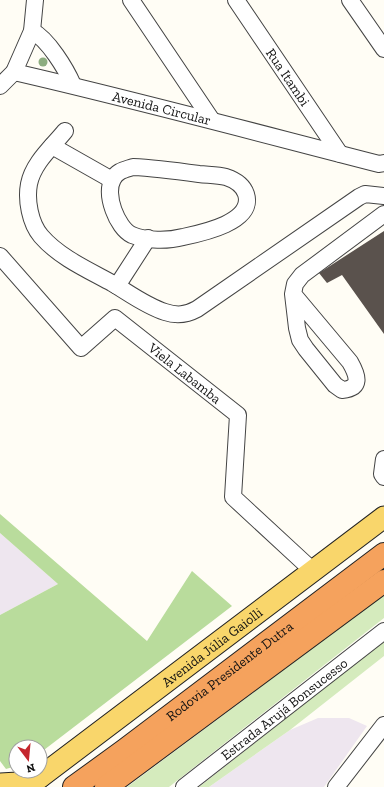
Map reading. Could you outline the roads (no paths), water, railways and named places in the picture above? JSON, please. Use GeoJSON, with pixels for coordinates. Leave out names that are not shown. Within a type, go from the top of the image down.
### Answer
{"type":"FeatureCollection","features":[{"type":"Feature","properties":{"kind":"highway","name":"Rodovia Presidente Dutra"},"geometry":{"type":"LineString","coordinates":[[74,787],[126,750],[384,554]]}},
{"type":"Feature","properties":{"kind":"highway","name":"Rodovia Presidente Dutra"},"geometry":{"type":"LineString","coordinates":[[106,787],[384,581]]}},
{"type":"Feature","properties":{"kind":"main road","name":"Avenida Júlia Gaiolli"},"geometry":{"type":"LineString","coordinates":[[0,784],[34,782],[312,570],[384,517]]}},
{"type":"Feature","properties":{"kind":"street"},"geometry":{"type":"LineString","coordinates":[[0,86],[14,72],[32,31],[35,0]]}},
{"type":"Feature","properties":{"kind":"street"},"geometry":{"type":"LineString","coordinates":[[131,0],[211,119]]}},
{"type":"Feature","properties":{"kind":"street","name":"Rua Itambi"},"geometry":{"type":"LineString","coordinates":[[236,0],[340,154]]}},
{"type":"Feature","properties":{"kind":"street"},"geometry":{"type":"LineString","coordinates":[[350,0],[384,49]]}},
{"type":"Feature","properties":{"kind":"street"},"geometry":{"type":"LineString","coordinates":[[32,31],[43,38],[73,86]]}},
{"type":"Feature","properties":{"kind":"street","name":"Avenida Circular"},"geometry":{"type":"LineString","coordinates":[[14,72],[211,119],[340,154],[384,163]]}},
{"type":"Feature","properties":{"kind":"street"},"geometry":{"type":"LineString","coordinates":[[65,132],[38,163],[29,184],[31,217],[40,235],[61,254],[149,305],[165,312],[179,315],[188,314],[197,309],[359,197],[365,194],[384,196]]}},
{"type":"Feature","properties":{"kind":"street"},"geometry":{"type":"LineString","coordinates":[[52,146],[112,180]]}},
{"type":"Feature","properties":{"kind":"street"},"geometry":{"type":"LineString","coordinates":[[133,167],[153,168],[225,177],[242,186],[246,193],[248,201],[245,210],[237,218],[224,225],[180,238],[166,240],[148,238],[132,235],[123,228],[117,220],[112,208],[110,189],[112,180],[120,171],[133,167]]}},
{"type":"Feature","properties":{"kind":"street"},"geometry":{"type":"LineString","coordinates":[[293,294],[350,362],[357,380],[355,385],[349,389],[342,390],[335,385],[300,340],[296,328],[293,294],[295,284],[302,275],[384,214]]}},
{"type":"Feature","properties":{"kind":"street"},"geometry":{"type":"LineString","coordinates":[[117,286],[148,238]]}},
{"type":"Feature","properties":{"kind":"street","name":"Viela Labamba"},"geometry":{"type":"LineString","coordinates":[[0,256],[80,348],[115,318],[238,414],[233,497],[312,570]]}},
{"type":"Feature","properties":{"kind":"street"},"geometry":{"type":"LineString","coordinates":[[384,459],[382,474],[384,477]]}},
{"type":"Feature","properties":{"kind":"street","name":"Estrada Arujá Bonsucesso"},"geometry":{"type":"LineString","coordinates":[[184,787],[384,631]]}},
{"type":"Feature","properties":{"kind":"street"},"geometry":{"type":"LineString","coordinates":[[336,787],[384,725]]}}]}
